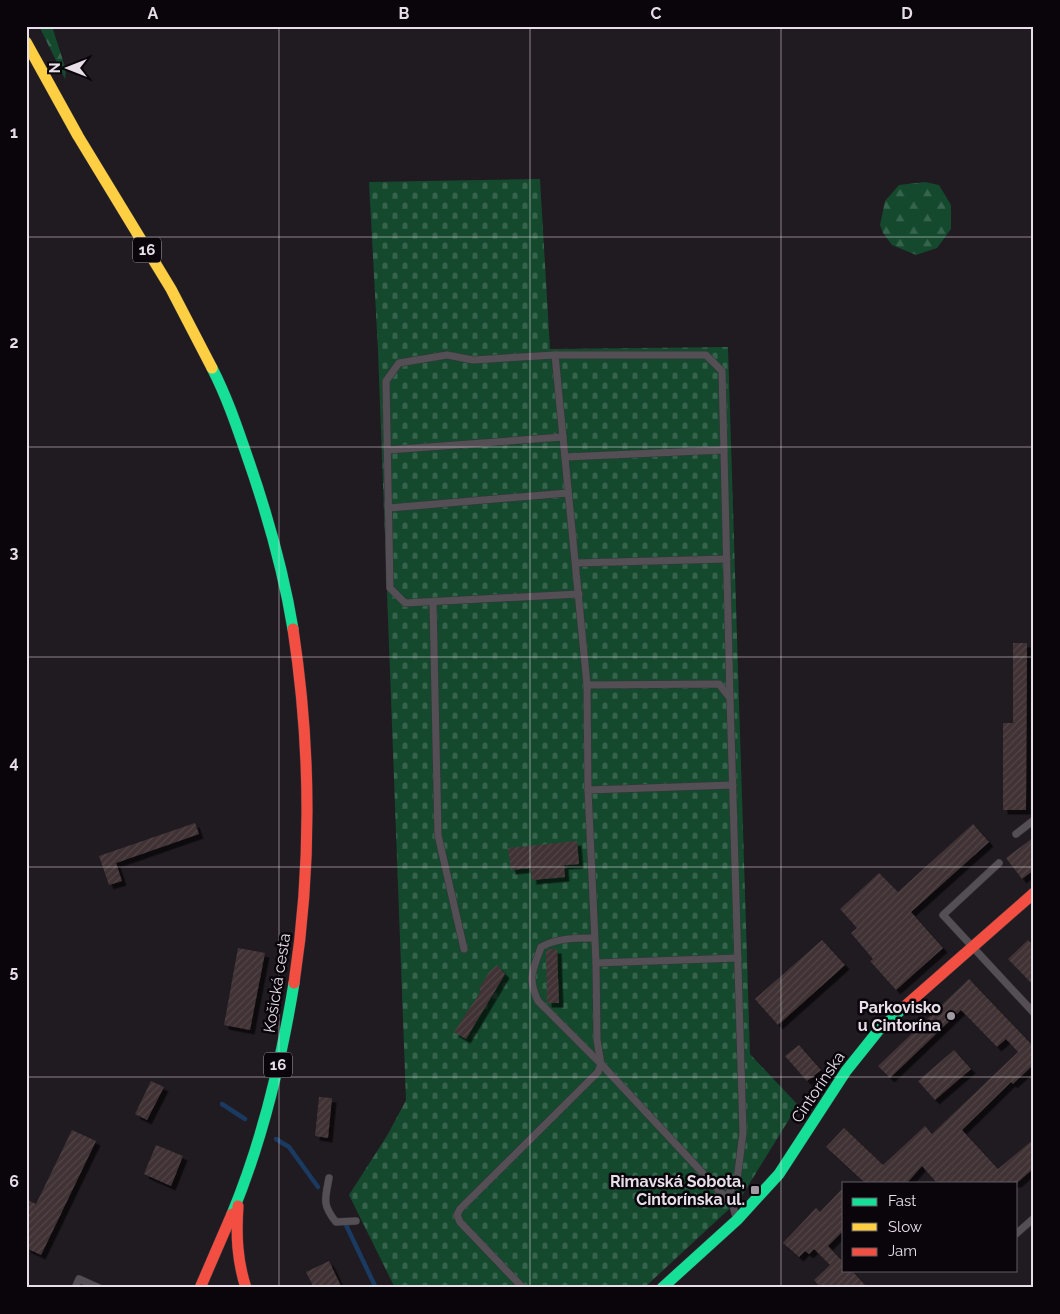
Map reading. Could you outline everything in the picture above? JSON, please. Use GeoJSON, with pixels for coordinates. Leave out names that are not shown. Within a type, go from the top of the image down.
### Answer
{"type":"FeatureCollection","features":[{"type":"Feature","properties":{"kind":"main road","name":"Košická cesta"},"geometry":{"type":"LineString","coordinates":[[26,42],[55,96],[172,291],[218,382],[252,465],[267,513],[290,608],[302,699],[309,836],[298,956],[286,1029],[267,1116],[238,1199],[200,1288]]}},
{"type":"Feature","properties":{"kind":"main road","name":"Cintorínska"},"geometry":{"type":"LineString","coordinates":[[662,1288],[737,1220],[779,1174],[846,1071],[878,1031],[1034,893]]}},
{"type":"Feature","properties":{"kind":"main road"},"geometry":{"type":"LineString","coordinates":[[238,1199],[235,1245],[240,1271],[246,1288]]}},
{"type":"Feature","properties":{"kind":"lane"},"geometry":{"type":"LineString","coordinates":[[523,1288],[460,1222],[457,1215],[460,1209],[598,1072],[601,1064],[597,1040],[596,963],[588,790],[587,685],[555,354]]}},
{"type":"Feature","properties":{"kind":"lane"},"geometry":{"type":"LineString","coordinates":[[579,594],[405,603],[390,588],[386,381],[399,363],[447,355],[473,360],[555,354],[706,354],[722,371],[743,1133],[737,1180],[726,1198]]}},
{"type":"Feature","properties":{"kind":"lane"},"geometry":{"type":"LineString","coordinates":[[388,450],[563,438]]}},
{"type":"Feature","properties":{"kind":"lane"},"geometry":{"type":"LineString","coordinates":[[564,457],[724,450]]}},
{"type":"Feature","properties":{"kind":"lane"},"geometry":{"type":"LineString","coordinates":[[389,508],[568,493]]}},
{"type":"Feature","properties":{"kind":"lane"},"geometry":{"type":"LineString","coordinates":[[576,562],[727,560]]}},
{"type":"Feature","properties":{"kind":"lane"},"geometry":{"type":"LineString","coordinates":[[433,602],[438,836],[464,948]]}},
{"type":"Feature","properties":{"kind":"lane"},"geometry":{"type":"LineString","coordinates":[[587,685],[719,684],[730,698]]}},
{"type":"Feature","properties":{"kind":"lane"},"geometry":{"type":"LineString","coordinates":[[588,790],[733,784]]}},
{"type":"Feature","properties":{"kind":"lane"},"geometry":{"type":"LineString","coordinates":[[1016,834],[1034,820]]}},
{"type":"Feature","properties":{"kind":"lane"},"geometry":{"type":"LineString","coordinates":[[999,863],[943,915],[1034,1013]]}},
{"type":"Feature","properties":{"kind":"lane"},"geometry":{"type":"LineString","coordinates":[[594,938],[574,938],[551,942],[541,947],[532,972],[532,988],[538,1001],[601,1064],[726,1198],[733,1206],[737,1220]]}},
{"type":"Feature","properties":{"kind":"lane"},"geometry":{"type":"LineString","coordinates":[[596,963],[738,958]]}},
{"type":"Feature","properties":{"kind":"lane"},"geometry":{"type":"LineString","coordinates":[[329,1178],[324,1203],[328,1213],[336,1222],[356,1221]]}},
{"type":"Feature","properties":{"kind":"lane"},"geometry":{"type":"LineString","coordinates":[[1018,1232],[1034,1218]]}},
{"type":"Feature","properties":{"kind":"lane"},"geometry":{"type":"LineString","coordinates":[[75,1288],[79,1279],[98,1288]]}},
{"type":"Feature","properties":{"kind":"green space"},"geometry":{"type":"Polygon","coordinates":[[[39,26],[52,26],[66,70],[65,79],[39,26]]]}},
{"type":"Feature","properties":{"kind":"green space"},"geometry":{"type":"Polygon","coordinates":[[[540,179],[550,349],[728,347],[750,1054],[798,1105],[740,1199],[644,1288],[395,1288],[349,1195],[388,1134],[406,1100],[378,351],[369,182],[540,179]]]}},
{"type":"Feature","properties":{"kind":"green space"},"geometry":{"type":"Polygon","coordinates":[[[925,182],[939,185],[951,205],[951,229],[937,248],[916,255],[892,245],[883,233],[880,225],[885,201],[899,185],[925,182]]]}},
{"type":"Feature","properties":{"kind":"building"},"geometry":{"type":"Polygon","coordinates":[[[1013,643],[1027,643],[1026,810],[1003,810],[1003,723],[1013,723],[1013,643]]]}},
{"type":"Feature","properties":{"kind":"building"},"geometry":{"type":"Polygon","coordinates":[[[195,823],[199,834],[116,863],[122,881],[109,885],[99,856],[195,823]]]}},
{"type":"Feature","properties":{"kind":"building"},"geometry":{"type":"Polygon","coordinates":[[[973,824],[989,842],[911,912],[943,948],[896,990],[870,961],[873,959],[851,933],[857,928],[840,909],[879,873],[898,892],[973,824]]]}},
{"type":"Feature","properties":{"kind":"building"},"geometry":{"type":"Polygon","coordinates":[[[1034,837],[1034,870],[1022,879],[1006,858],[1034,837]]]}},
{"type":"Feature","properties":{"kind":"building"},"geometry":{"type":"Polygon","coordinates":[[[577,841],[579,864],[564,865],[565,877],[532,880],[531,868],[511,870],[508,848],[577,841]]]}},
{"type":"Feature","properties":{"kind":"building"},"geometry":{"type":"Polygon","coordinates":[[[822,940],[845,965],[778,1025],[755,999],[822,940]]]}},
{"type":"Feature","properties":{"kind":"building"},"geometry":{"type":"Polygon","coordinates":[[[1028,940],[1034,946],[1034,986],[1008,959],[1028,940]]]}},
{"type":"Feature","properties":{"kind":"building"},"geometry":{"type":"Polygon","coordinates":[[[238,948],[265,953],[250,1030],[224,1025],[238,948]]]}},
{"type":"Feature","properties":{"kind":"building"},"geometry":{"type":"Polygon","coordinates":[[[557,949],[559,1003],[547,1003],[546,951],[557,949]]]}},
{"type":"Feature","properties":{"kind":"building"},"geometry":{"type":"Polygon","coordinates":[[[497,965],[505,974],[466,1039],[454,1032],[481,991],[479,989],[489,972],[497,965]]]}},
{"type":"Feature","properties":{"kind":"building"},"geometry":{"type":"Polygon","coordinates":[[[969,979],[1034,1047],[1034,1064],[1013,1084],[1011,1082],[962,1130],[998,1169],[1034,1139],[1034,1168],[1018,1182],[936,1182],[922,1166],[908,1182],[864,1182],[826,1147],[844,1128],[883,1165],[925,1126],[932,1134],[1018,1052],[1006,1039],[997,1047],[961,1010],[890,1078],[878,1066],[969,979]]]}},
{"type":"Feature","properties":{"kind":"building"},"geometry":{"type":"Polygon","coordinates":[[[799,1045],[821,1070],[807,1081],[785,1056],[799,1045]]]}},
{"type":"Feature","properties":{"kind":"building"},"geometry":{"type":"Polygon","coordinates":[[[954,1050],[971,1069],[935,1100],[918,1081],[954,1050]]]}},
{"type":"Feature","properties":{"kind":"building"},"geometry":{"type":"Polygon","coordinates":[[[151,1081],[164,1087],[147,1120],[135,1114],[151,1081]]]}},
{"type":"Feature","properties":{"kind":"building"},"geometry":{"type":"Polygon","coordinates":[[[319,1097],[332,1098],[328,1138],[315,1136],[319,1097]]]}},
{"type":"Feature","properties":{"kind":"building"},"geometry":{"type":"Polygon","coordinates":[[[72,1130],[96,1141],[41,1255],[26,1248],[26,1199],[36,1204],[72,1130]]]}},
{"type":"Feature","properties":{"kind":"building"},"geometry":{"type":"Polygon","coordinates":[[[156,1145],[183,1156],[171,1186],[144,1174],[156,1145]]]}},
{"type":"Feature","properties":{"kind":"building"},"geometry":{"type":"Polygon","coordinates":[[[842,1189],[842,1232],[828,1246],[842,1261],[842,1272],[853,1272],[868,1288],[821,1288],[814,1280],[830,1265],[814,1249],[809,1254],[805,1251],[799,1257],[783,1243],[816,1208],[820,1212],[842,1189]]]}},
{"type":"Feature","properties":{"kind":"building"},"geometry":{"type":"Polygon","coordinates":[[[329,1261],[342,1288],[314,1288],[306,1272],[329,1261]]]}},
{"type":"Feature","properties":{"kind":"waterway"},"geometry":{"type":"LineString","coordinates":[[222,1104],[245,1119]]}},
{"type":"Feature","properties":{"kind":"waterway"},"geometry":{"type":"LineString","coordinates":[[276,1139],[289,1147],[318,1187]]}},
{"type":"Feature","properties":{"kind":"waterway"},"geometry":{"type":"LineString","coordinates":[[346,1225],[376,1288]]}},
{"type":"Feature","properties":{"kind":"traffic: fast"},"geometry":{"type":"LineString","coordinates":[[212,368],[230,410],[260,496],[279,562],[293,629]]}},
{"type":"Feature","properties":{"kind":"traffic: fast"},"geometry":{"type":"LineString","coordinates":[[232,1214],[253,1158],[270,1100],[294,983]]}},
{"type":"Feature","properties":{"kind":"traffic: fast"},"geometry":{"type":"LineString","coordinates":[[662,1288],[737,1220],[779,1174],[846,1071],[878,1031],[903,1008]]}},
{"type":"Feature","properties":{"kind":"traffic: slow"},"geometry":{"type":"LineString","coordinates":[[26,42],[78,136],[171,289],[212,368]]}},
{"type":"Feature","properties":{"kind":"traffic: jam"},"geometry":{"type":"LineString","coordinates":[[293,629],[303,718],[307,806],[304,894],[294,983]]}},
{"type":"Feature","properties":{"kind":"traffic: jam"},"geometry":{"type":"LineString","coordinates":[[903,1008],[1034,893]]}},
{"type":"Feature","properties":{"kind":"traffic: jam"},"geometry":{"type":"LineString","coordinates":[[238,1206],[238,1247],[246,1288]]}},
{"type":"Feature","properties":{"kind":"traffic: jam"},"geometry":{"type":"LineString","coordinates":[[200,1288],[232,1214]]}},
{"type":"Feature","properties":{"kind":"place","name":"Parkovisko u Cintorína"},"geometry":{"type":"Point","coordinates":[951,1016]}},
{"type":"Feature","properties":{"kind":"place","name":"Rimavská Sobota, Cintorínska ul."},"geometry":{"type":"Point","coordinates":[755,1190]}}]}
